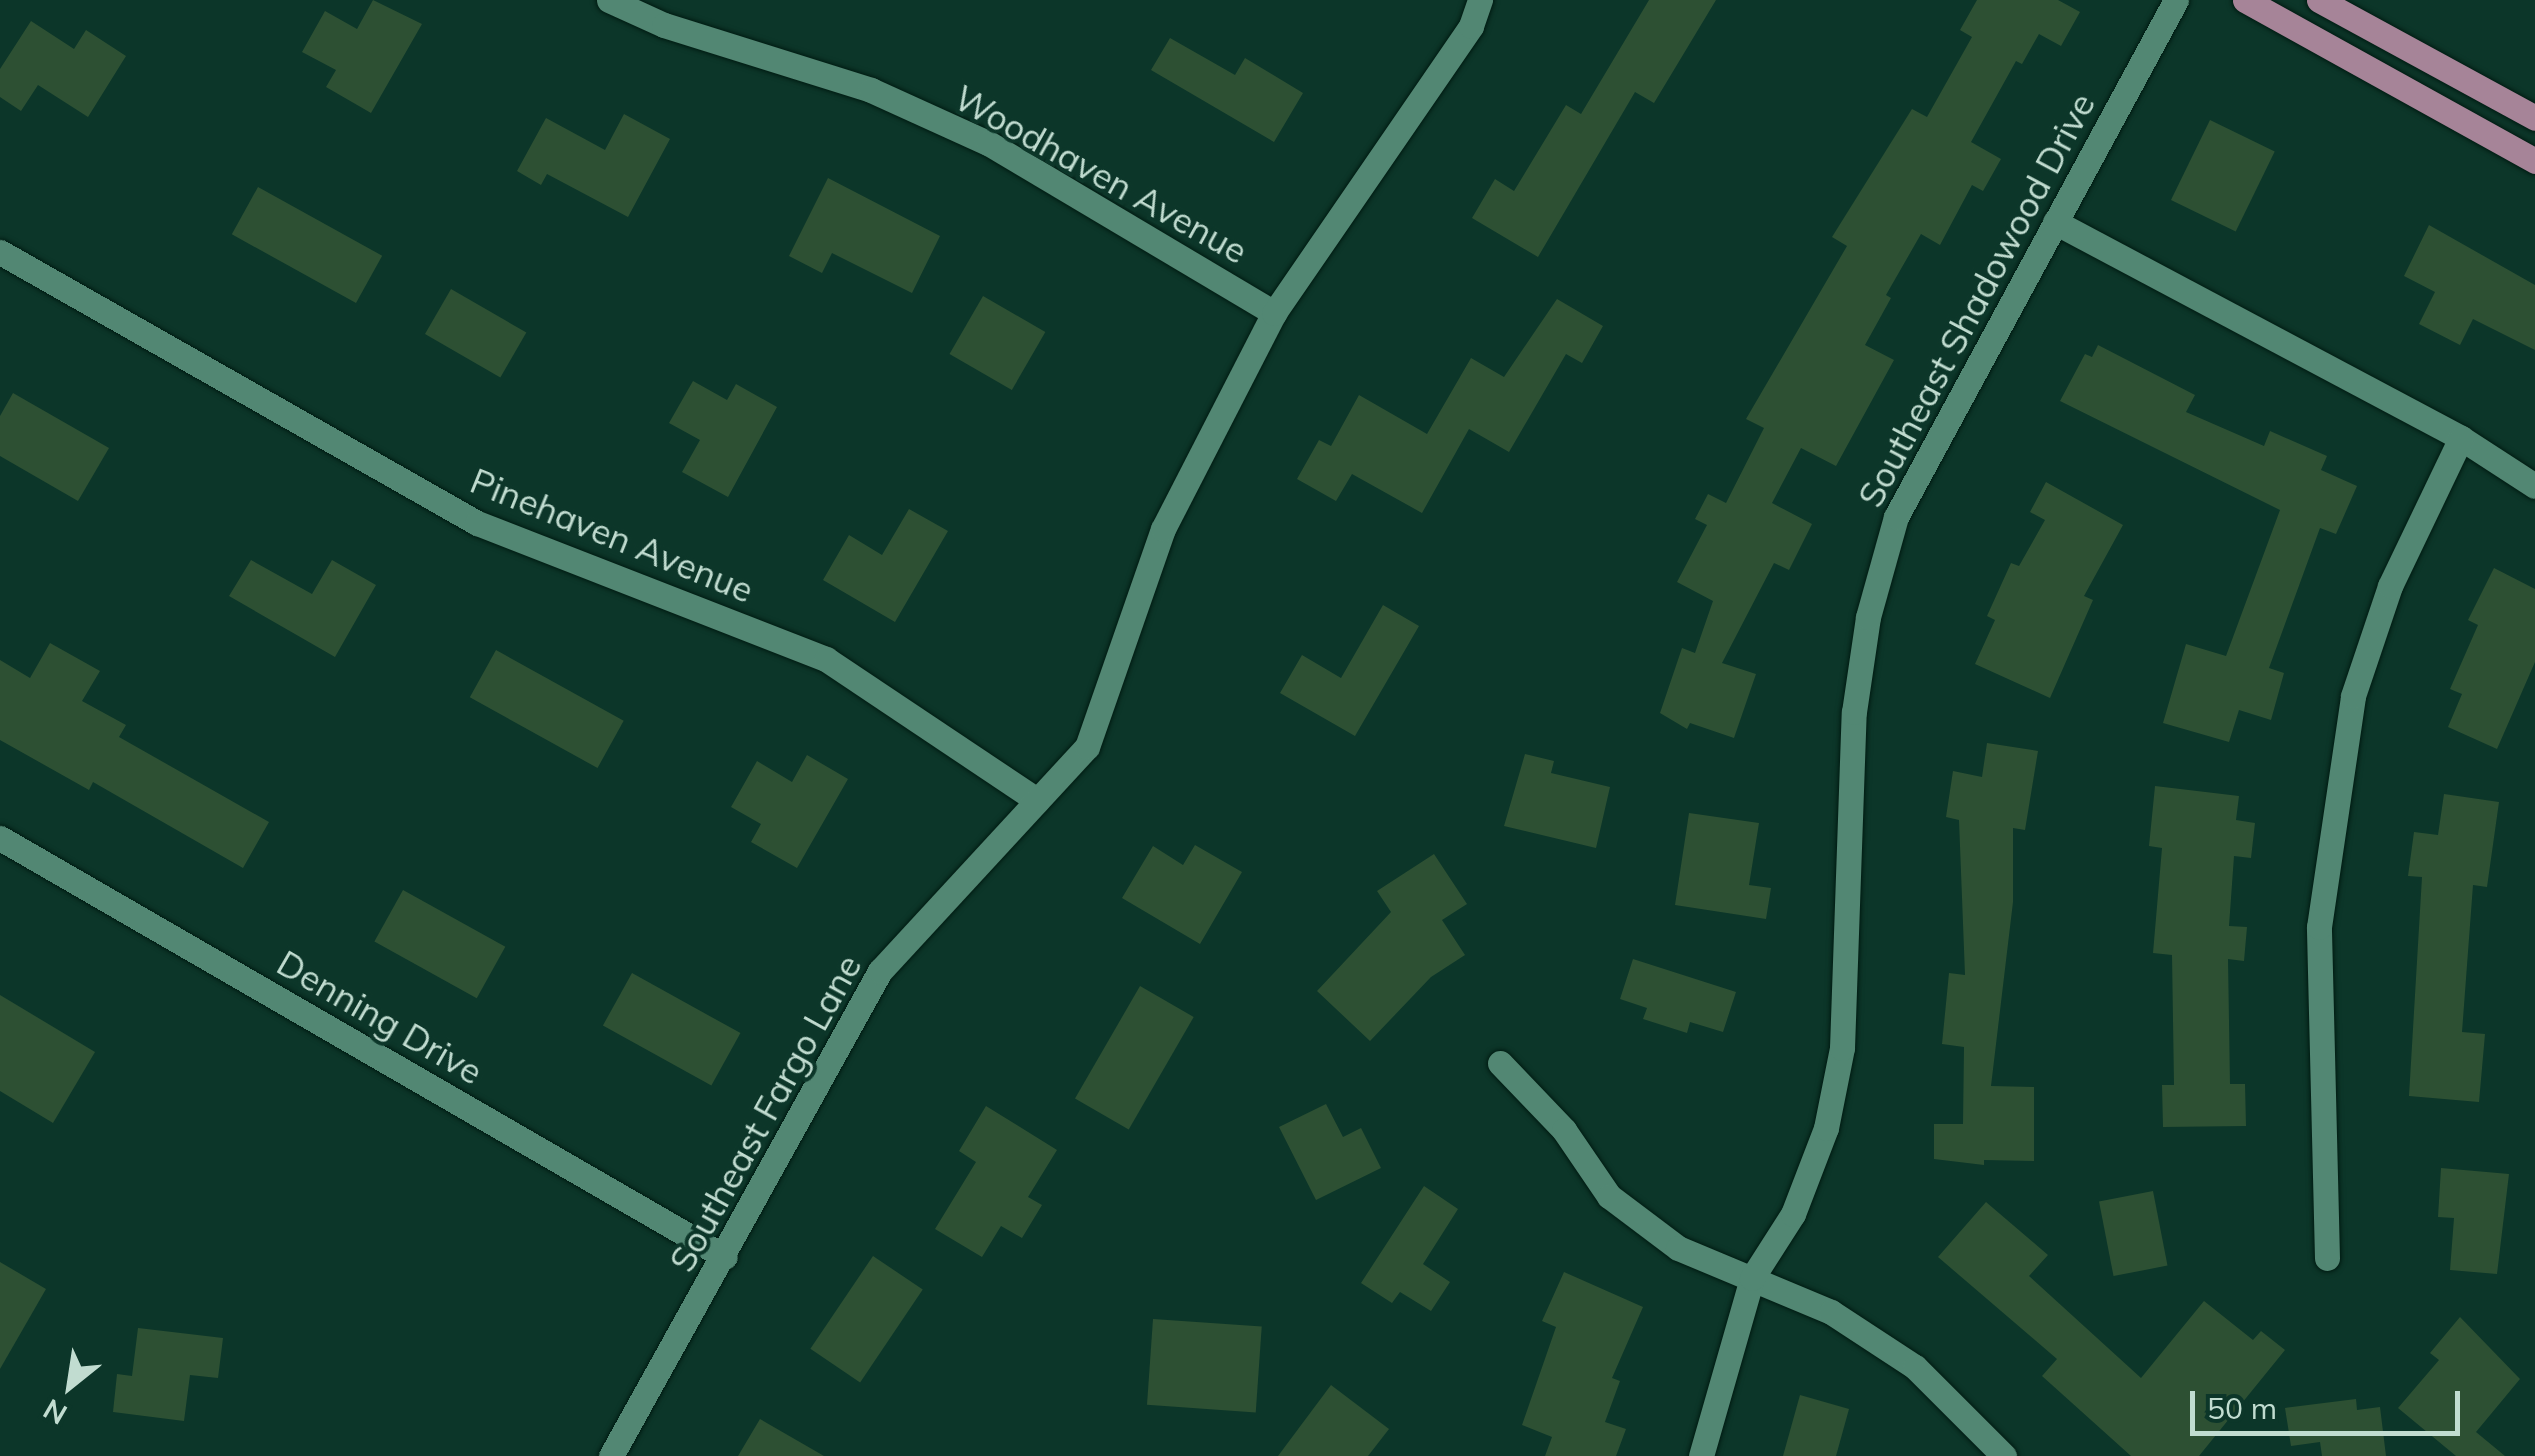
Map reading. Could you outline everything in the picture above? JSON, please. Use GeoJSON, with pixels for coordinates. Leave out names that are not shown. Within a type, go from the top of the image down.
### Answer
{"type":"FeatureCollection","features":[{"type":"Feature","properties":{"kind":"main road"},"geometry":{"type":"LineString","coordinates":[[2245,0],[2535,161]]}},
{"type":"Feature","properties":{"kind":"main road"},"geometry":{"type":"LineString","coordinates":[[2319,0],[2535,118]]}},
{"type":"Feature","properties":{"kind":"street","name":"Woodhaven Avenue"},"geometry":{"type":"LineString","coordinates":[[609,0],[664,25],[871,90],[988,143],[1274,312]]}},
{"type":"Feature","properties":{"kind":"street","name":"Southeast Fargo Lane"},"geometry":{"type":"LineString","coordinates":[[611,1456],[725,1257],[880,971],[1088,747],[1164,529],[1274,312],[1471,26],[1480,0]]}},
{"type":"Feature","properties":{"kind":"street","name":"Southeast Shadowood Drive"},"geometry":{"type":"LineString","coordinates":[[1701,1456],[1752,1278],[1799,1196],[1826,1128],[1842,1048],[1854,712],[1868,617],[1896,516],[2176,0]]}},
{"type":"Feature","properties":{"kind":"street"},"geometry":{"type":"LineString","coordinates":[[2055,222],[2462,438],[2535,486]]}},
{"type":"Feature","properties":{"kind":"street","name":"Pinehaven Avenue"},"geometry":{"type":"LineString","coordinates":[[0,252],[478,524],[826,659],[1037,800]]}},
{"type":"Feature","properties":{"kind":"street"},"geometry":{"type":"LineString","coordinates":[[2327,1258],[2319,927],[2352,696],[2390,586],[2462,438]]}},
{"type":"Feature","properties":{"kind":"street","name":"Denning Drive"},"geometry":{"type":"LineString","coordinates":[[0,838],[725,1257]]}},
{"type":"Feature","properties":{"kind":"street"},"geometry":{"type":"LineString","coordinates":[[1500,1063],[1564,1130],[1609,1196],[1678,1248],[1831,1312],[1915,1366],[2004,1456]]}},
{"type":"Feature","properties":{"kind":"building"},"geometry":{"type":"Polygon","coordinates":[[[373,0],[422,24],[371,113],[326,87],[336,70],[302,52],[325,11],[357,29],[373,0]]]}},
{"type":"Feature","properties":{"kind":"building"},"geometry":{"type":"Polygon","coordinates":[[[1649,0],[1716,0],[1654,103],[1635,92],[1538,257],[1472,218],[1495,179],[1514,191],[1566,105],[1581,114],[1649,0]]]}},
{"type":"Feature","properties":{"kind":"building"},"geometry":{"type":"Polygon","coordinates":[[[1977,0],[2058,0],[2080,12],[2061,46],[2039,34],[2022,64],[2016,61],[1971,142],[2001,159],[1983,191],[1972,185],[1940,245],[1921,234],[1886,295],[1891,298],[1865,345],[1894,360],[1836,466],[1801,448],[1772,503],[1812,524],[1789,570],[1774,563],[1722,663],[1756,674],[1734,738],[1690,723],[1687,729],[1660,713],[1682,648],[1695,653],[1713,601],[1677,582],[1707,525],[1695,519],[1708,494],[1726,503],[1764,428],[1746,419],[1847,246],[1832,237],[1912,109],[1927,117],[1972,37],[1960,30],[1977,0]]]}},
{"type":"Feature","properties":{"kind":"building"},"geometry":{"type":"Polygon","coordinates":[[[31,21],[74,49],[86,30],[126,56],[88,117],[38,85],[21,111],[0,97],[0,69],[31,21]]]}},
{"type":"Feature","properties":{"kind":"building"},"geometry":{"type":"Polygon","coordinates":[[[1170,38],[1235,75],[1245,58],[1303,93],[1274,142],[1151,70],[1170,38]]]}},
{"type":"Feature","properties":{"kind":"building"},"geometry":{"type":"Polygon","coordinates":[[[624,114],[670,139],[628,217],[547,174],[541,185],[517,171],[546,118],[605,150],[624,114]]]}},
{"type":"Feature","properties":{"kind":"building"},"geometry":{"type":"Polygon","coordinates":[[[2210,120],[2275,152],[2236,232],[2171,200],[2210,120]]]}},
{"type":"Feature","properties":{"kind":"building"},"geometry":{"type":"Polygon","coordinates":[[[828,178],[940,236],[912,293],[832,253],[822,273],[789,256],[828,178]]]}},
{"type":"Feature","properties":{"kind":"building"},"geometry":{"type":"Polygon","coordinates":[[[258,187],[382,256],[356,303],[232,234],[258,187]]]}},
{"type":"Feature","properties":{"kind":"building"},"geometry":{"type":"Polygon","coordinates":[[[2429,225],[2535,285],[2535,350],[2473,319],[2460,345],[2419,324],[2435,292],[2404,276],[2429,225]]]}},
{"type":"Feature","properties":{"kind":"building"},"geometry":{"type":"Polygon","coordinates":[[[451,289],[526,332],[500,378],[425,334],[451,289]]]}},
{"type":"Feature","properties":{"kind":"building"},"geometry":{"type":"Polygon","coordinates":[[[983,296],[1045,332],[1012,390],[950,354],[983,296]]]}},
{"type":"Feature","properties":{"kind":"building"},"geometry":{"type":"Polygon","coordinates":[[[1557,299],[1603,326],[1582,363],[1566,354],[1509,452],[1469,429],[1422,513],[1352,474],[1336,501],[1297,479],[1319,440],[1331,446],[1359,395],[1427,434],[1471,358],[1504,377],[1557,299]]]}},
{"type":"Feature","properties":{"kind":"building"},"geometry":{"type":"Polygon","coordinates":[[[2098,345],[2195,395],[2186,412],[2264,446],[2270,431],[2327,456],[2321,470],[2357,486],[2336,534],[2320,528],[2269,668],[2284,673],[2271,720],[2239,710],[2229,742],[2163,723],[2186,644],[2226,656],[2280,510],[2060,401],[2085,354],[2092,357],[2098,345]]]}},
{"type":"Feature","properties":{"kind":"building"},"geometry":{"type":"Polygon","coordinates":[[[693,381],[727,400],[736,384],[777,407],[728,497],[682,472],[700,440],[669,423],[693,381]]]}},
{"type":"Feature","properties":{"kind":"building"},"geometry":{"type":"Polygon","coordinates":[[[13,393],[109,448],[78,501],[0,456],[0,416],[13,393]]]}},
{"type":"Feature","properties":{"kind":"building"},"geometry":{"type":"Polygon","coordinates":[[[2046,482],[2123,525],[2084,596],[2093,600],[2050,698],[1975,664],[1995,620],[1987,616],[2011,563],[2019,566],[2045,520],[2030,512],[2046,482]]]}},
{"type":"Feature","properties":{"kind":"building"},"geometry":{"type":"Polygon","coordinates":[[[909,509],[948,531],[895,622],[823,580],[849,535],[882,555],[909,509]]]}},
{"type":"Feature","properties":{"kind":"building"},"geometry":{"type":"Polygon","coordinates":[[[251,560],[312,594],[332,560],[376,585],[335,657],[229,596],[251,560]]]}},
{"type":"Feature","properties":{"kind":"building"},"geometry":{"type":"Polygon","coordinates":[[[2494,568],[2535,589],[2535,662],[2497,749],[2448,727],[2462,694],[2450,689],[2478,625],[2468,620],[2494,568]]]}},
{"type":"Feature","properties":{"kind":"building"},"geometry":{"type":"Polygon","coordinates":[[[1383,605],[1419,626],[1355,736],[1280,693],[1302,655],[1341,678],[1383,605]]]}},
{"type":"Feature","properties":{"kind":"building"},"geometry":{"type":"Polygon","coordinates":[[[50,643],[100,671],[82,701],[126,725],[119,737],[269,822],[243,868],[93,782],[89,790],[0,740],[0,660],[30,678],[50,643]]]}},
{"type":"Feature","properties":{"kind":"building"},"geometry":{"type":"Polygon","coordinates":[[[496,650],[624,721],[598,768],[470,697],[496,650]]]}},
{"type":"Feature","properties":{"kind":"building"},"geometry":{"type":"Polygon","coordinates":[[[1987,743],[2038,751],[2025,830],[2013,828],[2013,902],[1991,1086],[2034,1087],[2034,1161],[1984,1160],[1984,1165],[1934,1159],[1934,1124],[1963,1124],[1964,1047],[1942,1044],[1949,973],[1965,975],[1959,820],[1946,817],[1953,771],[1982,777],[1987,743]]]}},
{"type":"Feature","properties":{"kind":"building"},"geometry":{"type":"Polygon","coordinates":[[[1525,754],[1554,761],[1551,773],[1610,787],[1596,848],[1504,826],[1525,754]]]}},
{"type":"Feature","properties":{"kind":"building"},"geometry":{"type":"Polygon","coordinates":[[[807,755],[848,779],[797,868],[751,842],[761,824],[731,807],[757,761],[792,782],[807,755]]]}},
{"type":"Feature","properties":{"kind":"building"},"geometry":{"type":"Polygon","coordinates":[[[2155,786],[2239,796],[2236,820],[2255,823],[2251,858],[2234,856],[2229,926],[2247,927],[2244,961],[2228,959],[2230,1084],[2245,1084],[2246,1126],[2163,1127],[2162,1085],[2174,1085],[2172,955],[2153,953],[2162,848],[2149,846],[2155,786]]]}},
{"type":"Feature","properties":{"kind":"building"},"geometry":{"type":"Polygon","coordinates":[[[2444,794],[2499,802],[2487,887],[2473,885],[2462,1032],[2485,1034],[2479,1102],[2409,1096],[2422,877],[2408,876],[2414,832],[2438,835],[2444,794]]]}},
{"type":"Feature","properties":{"kind":"building"},"geometry":{"type":"Polygon","coordinates":[[[1689,813],[1759,823],[1749,885],[1771,888],[1766,919],[1675,905],[1689,813]]]}},
{"type":"Feature","properties":{"kind":"building"},"geometry":{"type":"Polygon","coordinates":[[[1195,845],[1242,872],[1200,944],[1122,898],[1153,846],[1183,865],[1195,845]]]}},
{"type":"Feature","properties":{"kind":"building"},"geometry":{"type":"Polygon","coordinates":[[[1434,854],[1467,904],[1442,920],[1465,955],[1431,977],[1370,1041],[1317,991],[1391,912],[1377,891],[1434,854]]]}},
{"type":"Feature","properties":{"kind":"building"},"geometry":{"type":"Polygon","coordinates":[[[403,890],[505,947],[477,998],[374,942],[403,890]]]}},
{"type":"Feature","properties":{"kind":"building"},"geometry":{"type":"Polygon","coordinates":[[[1633,959],[1736,992],[1723,1032],[1690,1022],[1687,1033],[1643,1019],[1647,1008],[1620,999],[1633,959]]]}},
{"type":"Feature","properties":{"kind":"building"},"geometry":{"type":"Polygon","coordinates":[[[632,973],[740,1033],[711,1086],[603,1025],[632,973]]]}},
{"type":"Feature","properties":{"kind":"building"},"geometry":{"type":"Polygon","coordinates":[[[1140,986],[1194,1017],[1129,1130],[1075,1099],[1140,986]]]}},
{"type":"Feature","properties":{"kind":"building"},"geometry":{"type":"Polygon","coordinates":[[[0,995],[95,1052],[53,1123],[0,1091],[0,995]]]}},
{"type":"Feature","properties":{"kind":"building"},"geometry":{"type":"Polygon","coordinates":[[[1326,1104],[1343,1137],[1361,1128],[1381,1168],[1316,1200],[1279,1127],[1326,1104]]]}},
{"type":"Feature","properties":{"kind":"building"},"geometry":{"type":"Polygon","coordinates":[[[986,1106],[1057,1150],[1028,1197],[1042,1205],[1022,1238],[1001,1226],[982,1257],[935,1229],[976,1162],[959,1151],[986,1106]]]}},
{"type":"Feature","properties":{"kind":"building"},"geometry":{"type":"Polygon","coordinates":[[[2441,1168],[2509,1174],[2497,1274],[2450,1270],[2454,1218],[2438,1217],[2441,1168]]]}},
{"type":"Feature","properties":{"kind":"building"},"geometry":{"type":"Polygon","coordinates":[[[1424,1186],[1458,1209],[1423,1264],[1450,1282],[1431,1311],[1400,1292],[1392,1303],[1361,1283],[1424,1186]]]}},
{"type":"Feature","properties":{"kind":"building"},"geometry":{"type":"Polygon","coordinates":[[[2153,1191],[2168,1266],[2114,1276],[2099,1201],[2153,1191]]]}},
{"type":"Feature","properties":{"kind":"building"},"geometry":{"type":"Polygon","coordinates":[[[1986,1202],[2048,1255],[2029,1276],[2141,1378],[2204,1301],[2253,1340],[2261,1331],[2285,1350],[2199,1456],[2131,1456],[2042,1376],[2057,1359],[1938,1257],[1986,1202]]]}},
{"type":"Feature","properties":{"kind":"building"},"geometry":{"type":"Polygon","coordinates":[[[873,1256],[923,1290],[860,1382],[810,1349],[873,1256]]]}},
{"type":"Feature","properties":{"kind":"building"},"geometry":{"type":"Polygon","coordinates":[[[0,1262],[46,1289],[0,1369],[0,1262]]]}},
{"type":"Feature","properties":{"kind":"building"},"geometry":{"type":"Polygon","coordinates":[[[1564,1272],[1643,1307],[1612,1378],[1620,1381],[1605,1422],[1626,1429],[1616,1456],[1545,1456],[1552,1437],[1522,1425],[1556,1327],[1542,1321],[1564,1272]]]}},
{"type":"Feature","properties":{"kind":"building"},"geometry":{"type":"Polygon","coordinates":[[[2460,1317],[2520,1379],[2476,1432],[2505,1456],[2456,1456],[2398,1408],[2439,1360],[2430,1353],[2460,1317]]]}},
{"type":"Feature","properties":{"kind":"building"},"geometry":{"type":"Polygon","coordinates":[[[1153,1319],[1262,1327],[1256,1412],[1147,1405],[1153,1319]]]}},
{"type":"Feature","properties":{"kind":"building"},"geometry":{"type":"Polygon","coordinates":[[[138,1328],[223,1338],[218,1378],[190,1375],[184,1421],[113,1412],[117,1374],[132,1376],[138,1328]]]}},
{"type":"Feature","properties":{"kind":"building"},"geometry":{"type":"Polygon","coordinates":[[[1331,1385],[1389,1429],[1368,1456],[1278,1456],[1331,1385]]]}},
{"type":"Feature","properties":{"kind":"building"},"geometry":{"type":"Polygon","coordinates":[[[1800,1395],[1849,1409],[1836,1456],[1783,1456],[1800,1395]]]}},
{"type":"Feature","properties":{"kind":"building"},"geometry":{"type":"Polygon","coordinates":[[[2356,1399],[2357,1410],[2380,1407],[2386,1456],[2322,1456],[2320,1442],[2291,1446],[2285,1408],[2356,1399]]]}},
{"type":"Feature","properties":{"kind":"building"},"geometry":{"type":"Polygon","coordinates":[[[760,1419],[824,1456],[738,1456],[760,1419]]]}}]}
